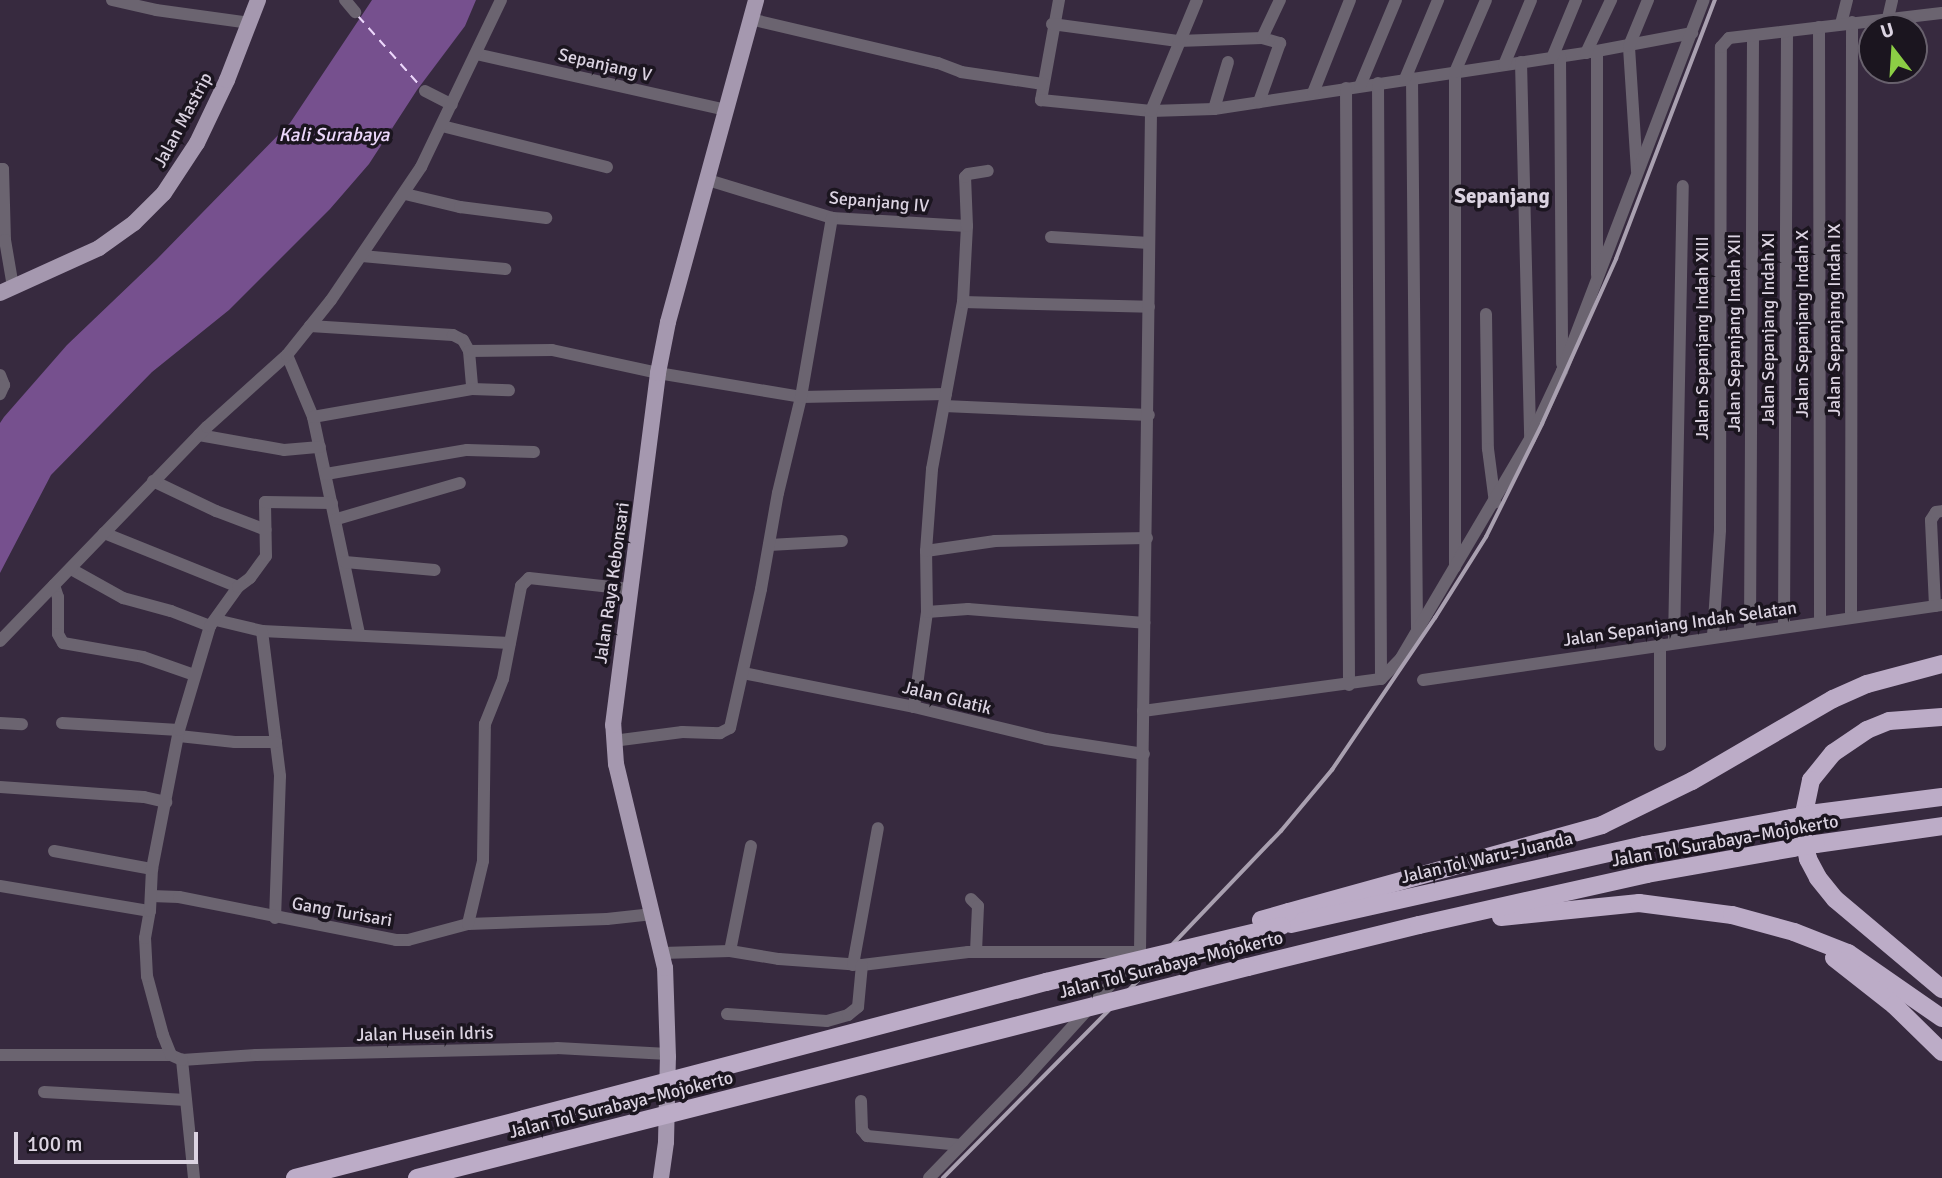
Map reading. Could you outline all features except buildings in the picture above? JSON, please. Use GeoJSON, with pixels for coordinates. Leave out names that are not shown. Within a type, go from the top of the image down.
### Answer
{"type":"FeatureCollection","features":[{"type":"Feature","properties":{"kind":"highway"},"geometry":{"type":"LineString","coordinates":[[1285,919],[1602,825],[1692,781],[1833,699],[1909,671],[1942,666]]}},
{"type":"Feature","properties":{"kind":"highway"},"geometry":{"type":"LineString","coordinates":[[1942,717],[1889,721],[1867,730],[1833,753],[1811,780],[1801,828],[1808,859],[1818,878],[1835,899],[1942,989]]}},
{"type":"Feature","properties":{"kind":"highway","name":"Jalan Tol Waru–Juanda"},"geometry":{"type":"LineString","coordinates":[[1046,982],[1285,919],[1644,845],[1817,813],[1942,797]]}},
{"type":"Feature","properties":{"kind":"highway","name":"Jalan Tol Surabaya–Mojokerto"},"geometry":{"type":"LineString","coordinates":[[417,1178],[1419,925],[1647,874],[1816,844],[1942,826]]}},
{"type":"Feature","properties":{"kind":"highway"},"geometry":{"type":"LineString","coordinates":[[1419,925],[1639,902],[1732,915],[1794,932],[1848,953],[1942,1018]]}},
{"type":"Feature","properties":{"kind":"highway"},"geometry":{"type":"LineString","coordinates":[[1794,932],[1843,964],[1894,1005],[1942,1052]]}},
{"type":"Feature","properties":{"kind":"highway","name":"Jalan Tol Surabaya–Mojokerto"},"geometry":{"type":"LineString","coordinates":[[295,1178],[1046,982]]}},
{"type":"Feature","properties":{"kind":"main road","name":"Jalan Mastrip"},"geometry":{"type":"LineString","coordinates":[[6,290],[99,248],[134,223],[164,193],[197,143],[227,80],[258,0]]}},
{"type":"Feature","properties":{"kind":"main road","name":"Jalan Raya Kebonsari"},"geometry":{"type":"LineString","coordinates":[[661,1178],[666,1142],[668,1054],[662,953],[613,741],[629,589],[658,373],[668,322],[756,0]]}},
{"type":"Feature","properties":{"kind":"street"},"geometry":{"type":"LineString","coordinates":[[112,0],[156,10],[250,23]]}},
{"type":"Feature","properties":{"kind":"street"},"geometry":{"type":"LineString","coordinates":[[345,0],[355,12]]}},
{"type":"Feature","properties":{"kind":"street"},"geometry":{"type":"LineString","coordinates":[[0,641],[199,435],[287,355],[310,326],[405,194],[442,126],[501,0]]}},
{"type":"Feature","properties":{"kind":"street"},"geometry":{"type":"LineString","coordinates":[[1059,0],[1052,24],[1041,100],[1151,111],[1214,109],[1629,46],[1692,33]]}},
{"type":"Feature","properties":{"kind":"street"},"geometry":{"type":"LineString","coordinates":[[929,1178],[1140,952],[1151,111],[1197,0]]}},
{"type":"Feature","properties":{"kind":"street"},"geometry":{"type":"LineString","coordinates":[[1262,38],[1280,0]]}},
{"type":"Feature","properties":{"kind":"street"},"geometry":{"type":"LineString","coordinates":[[1313,93],[1350,0]]}},
{"type":"Feature","properties":{"kind":"street"},"geometry":{"type":"LineString","coordinates":[[1349,685],[1353,87],[1396,0]]}},
{"type":"Feature","properties":{"kind":"street"},"geometry":{"type":"LineString","coordinates":[[1417,634],[1409,78],[1438,0]]}},
{"type":"Feature","properties":{"kind":"street"},"geometry":{"type":"LineString","coordinates":[[1455,570],[1455,72],[1486,0]]}},
{"type":"Feature","properties":{"kind":"street"},"geometry":{"type":"LineString","coordinates":[[1504,65],[1531,0]]}},
{"type":"Feature","properties":{"kind":"street"},"geometry":{"type":"LineString","coordinates":[[1562,371],[1556,57],[1576,0]]}},
{"type":"Feature","properties":{"kind":"street"},"geometry":{"type":"LineString","coordinates":[[1597,280],[1591,52],[1611,0]]}},
{"type":"Feature","properties":{"kind":"street"},"geometry":{"type":"LineString","coordinates":[[1637,177],[1629,46],[1648,0]]}},
{"type":"Feature","properties":{"kind":"street"},"geometry":{"type":"LineString","coordinates":[[1143,711],[1381,679],[1401,658],[1495,503],[1530,439],[1562,371],[1704,0]]}},
{"type":"Feature","properties":{"kind":"street","name":"Jalan Sepanjang Indah IX"},"geometry":{"type":"LineString","coordinates":[[1847,0],[1851,617]]}},
{"type":"Feature","properties":{"kind":"street"},"geometry":{"type":"LineString","coordinates":[[750,19],[938,63],[961,72],[1043,84]]}},
{"type":"Feature","properties":{"kind":"street"},"geometry":{"type":"LineString","coordinates":[[1753,36],[1858,22]]}},
{"type":"Feature","properties":{"kind":"street"},"geometry":{"type":"LineString","coordinates":[[1052,24],[1178,41],[1262,38],[1280,43],[1259,102]]}},
{"type":"Feature","properties":{"kind":"street","name":"Jalan Sepanjang Indah X"},"geometry":{"type":"LineString","coordinates":[[1819,27],[1820,621]]}},
{"type":"Feature","properties":{"kind":"street","name":"Jalan Sepanjang Indah XI"},"geometry":{"type":"LineString","coordinates":[[1784,626],[1787,33]]}},
{"type":"Feature","properties":{"kind":"street","name":"Jalan Sepanjang Indah XIII"},"geometry":{"type":"LineString","coordinates":[[1713,636],[1720,530],[1719,65],[1724,40],[1753,36]]}},
{"type":"Feature","properties":{"kind":"street","name":"Jalan Sepanjang Indah XII"},"geometry":{"type":"LineString","coordinates":[[1750,631],[1753,36]]}},
{"type":"Feature","properties":{"kind":"street","name":"Sepanjang V"},"geometry":{"type":"LineString","coordinates":[[476,54],[727,110]]}},
{"type":"Feature","properties":{"kind":"street"},"geometry":{"type":"LineString","coordinates":[[1214,109],[1228,62]]}},
{"type":"Feature","properties":{"kind":"street"},"geometry":{"type":"LineString","coordinates":[[1521,62],[1530,439]]}},
{"type":"Feature","properties":{"kind":"street"},"geometry":{"type":"LineString","coordinates":[[1378,83],[1381,679]]}},
{"type":"Feature","properties":{"kind":"street"},"geometry":{"type":"LineString","coordinates":[[425,91],[452,105]]}},
{"type":"Feature","properties":{"kind":"street"},"geometry":{"type":"LineString","coordinates":[[442,126],[607,167]]}},
{"type":"Feature","properties":{"kind":"street"},"geometry":{"type":"LineString","coordinates":[[2,169],[6,290]]}},
{"type":"Feature","properties":{"kind":"street"},"geometry":{"type":"LineString","coordinates":[[914,707],[927,612],[926,551],[932,469],[963,302],[967,226],[966,175],[988,171]]}},
{"type":"Feature","properties":{"kind":"street","name":"Sepanjang IV"},"geometry":{"type":"LineString","coordinates":[[708,180],[832,218],[967,226]]}},
{"type":"Feature","properties":{"kind":"street"},"geometry":{"type":"LineString","coordinates":[[1674,642],[1683,186]]}},
{"type":"Feature","properties":{"kind":"street"},"geometry":{"type":"LineString","coordinates":[[405,194],[460,207],[546,218]]}},
{"type":"Feature","properties":{"kind":"street"},"geometry":{"type":"LineString","coordinates":[[613,741],[668,733],[720,733],[727,730],[743,673],[778,493],[802,397],[832,218]]}},
{"type":"Feature","properties":{"kind":"street"},"geometry":{"type":"LineString","coordinates":[[1051,237],[1149,243]]}},
{"type":"Feature","properties":{"kind":"street"},"geometry":{"type":"LineString","coordinates":[[362,256],[505,269]]}},
{"type":"Feature","properties":{"kind":"street"},"geometry":{"type":"LineString","coordinates":[[963,302],[1149,307]]}},
{"type":"Feature","properties":{"kind":"street"},"geometry":{"type":"LineString","coordinates":[[1486,314],[1488,449],[1495,503]]}},
{"type":"Feature","properties":{"kind":"street"},"geometry":{"type":"LineString","coordinates":[[310,326],[453,335],[463,340],[469,351],[472,389]]}},
{"type":"Feature","properties":{"kind":"street"},"geometry":{"type":"LineString","coordinates":[[469,351],[552,350],[658,373],[802,397],[945,400],[1149,415]]}},
{"type":"Feature","properties":{"kind":"street"},"geometry":{"type":"LineString","coordinates":[[287,355],[313,417],[337,519],[359,634]]}},
{"type":"Feature","properties":{"kind":"street"},"geometry":{"type":"LineString","coordinates":[[0,375],[4,385],[0,394]]}},
{"type":"Feature","properties":{"kind":"street"},"geometry":{"type":"LineString","coordinates":[[313,417],[472,389],[509,390]]}},
{"type":"Feature","properties":{"kind":"street"},"geometry":{"type":"LineString","coordinates":[[199,435],[270,449],[320,446]]}},
{"type":"Feature","properties":{"kind":"street"},"geometry":{"type":"LineString","coordinates":[[326,474],[467,450],[534,453]]}},
{"type":"Feature","properties":{"kind":"street"},"geometry":{"type":"LineString","coordinates":[[153,481],[216,511],[266,530]]}},
{"type":"Feature","properties":{"kind":"street"},"geometry":{"type":"LineString","coordinates":[[337,519],[460,483]]}},
{"type":"Feature","properties":{"kind":"street"},"geometry":{"type":"LineString","coordinates":[[194,1178],[186,1100],[177,1058],[148,976],[145,938],[150,911],[152,869],[179,733],[194,675],[213,623],[238,587],[250,578],[266,556],[265,502],[332,503]]}},
{"type":"Feature","properties":{"kind":"street"},"geometry":{"type":"LineString","coordinates":[[1938,606],[1931,520],[1936,512],[1942,511]]}},
{"type":"Feature","properties":{"kind":"street"},"geometry":{"type":"LineString","coordinates":[[104,533],[238,587]]}},
{"type":"Feature","properties":{"kind":"street"},"geometry":{"type":"LineString","coordinates":[[926,551],[995,541],[1146,538]]}},
{"type":"Feature","properties":{"kind":"street"},"geometry":{"type":"LineString","coordinates":[[769,545],[842,541]]}},
{"type":"Feature","properties":{"kind":"street"},"geometry":{"type":"LineString","coordinates":[[345,562],[435,570]]}},
{"type":"Feature","properties":{"kind":"street"},"geometry":{"type":"LineString","coordinates":[[71,569],[123,598],[213,623],[261,631],[510,643]]}},
{"type":"Feature","properties":{"kind":"street"},"geometry":{"type":"LineString","coordinates":[[468,924],[483,861],[485,724],[503,679],[521,586],[529,578],[629,589]]}},
{"type":"Feature","properties":{"kind":"street"},"geometry":{"type":"LineString","coordinates":[[54,585],[58,597],[58,634],[63,643],[142,657],[194,675]]}},
{"type":"Feature","properties":{"kind":"street","name":"Jalan Sepanjang Indah Selatan"},"geometry":{"type":"LineString","coordinates":[[1423,680],[1713,636],[1938,606]]}},
{"type":"Feature","properties":{"kind":"street"},"geometry":{"type":"LineString","coordinates":[[927,612],[968,609],[1144,623]]}},
{"type":"Feature","properties":{"kind":"street"},"geometry":{"type":"LineString","coordinates":[[261,631],[280,776],[275,918]]}},
{"type":"Feature","properties":{"kind":"street"},"geometry":{"type":"LineString","coordinates":[[1660,644],[1660,745]]}},
{"type":"Feature","properties":{"kind":"street","name":"Jalan Glatik"},"geometry":{"type":"LineString","coordinates":[[743,673],[914,707],[1046,739],[1144,754]]}},
{"type":"Feature","properties":{"kind":"street"},"geometry":{"type":"LineString","coordinates":[[0,723],[22,724]]}},
{"type":"Feature","properties":{"kind":"street"},"geometry":{"type":"LineString","coordinates":[[62,723],[276,742]]}},
{"type":"Feature","properties":{"kind":"street"},"geometry":{"type":"LineString","coordinates":[[0,787],[145,797],[166,802]]}},
{"type":"Feature","properties":{"kind":"street"},"geometry":{"type":"LineString","coordinates":[[727,1014],[827,1021],[848,1015],[858,1007],[857,965],[878,828]]}},
{"type":"Feature","properties":{"kind":"street"},"geometry":{"type":"LineString","coordinates":[[730,951],[751,846]]}},
{"type":"Feature","properties":{"kind":"street"},"geometry":{"type":"LineString","coordinates":[[54,851],[152,869]]}},
{"type":"Feature","properties":{"kind":"street"},"geometry":{"type":"LineString","coordinates":[[0,886],[150,911]]}},
{"type":"Feature","properties":{"kind":"street","name":"Gang Turisari"},"geometry":{"type":"LineString","coordinates":[[151,895],[179,897],[397,940],[408,940],[468,924],[607,919],[653,914]]}},
{"type":"Feature","properties":{"kind":"street"},"geometry":{"type":"LineString","coordinates":[[971,900],[978,906],[976,952]]}},
{"type":"Feature","properties":{"kind":"street"},"geometry":{"type":"LineString","coordinates":[[662,953],[730,951],[857,965],[976,952],[1140,952]]}},
{"type":"Feature","properties":{"kind":"street","name":"Jalan Husein Idris"},"geometry":{"type":"LineString","coordinates":[[0,1055],[177,1058],[557,1048],[668,1054]]}},
{"type":"Feature","properties":{"kind":"street"},"geometry":{"type":"LineString","coordinates":[[44,1092],[186,1100]]}},
{"type":"Feature","properties":{"kind":"street"},"geometry":{"type":"LineString","coordinates":[[861,1101],[862,1130],[867,1136],[961,1145]]}},
{"type":"Feature","properties":{"kind":"water","name":"Kali Surabaya"},"geometry":{"type":"Polygon","coordinates":[[[372,0],[476,0],[465,26],[417,90],[369,164],[330,209],[229,310],[152,372],[51,475],[0,573],[0,423],[67,345],[157,259],[290,123],[372,0]]]}},
{"type":"Feature","properties":{"kind":"ferry route"},"geometry":{"type":"LineString","coordinates":[[358,16],[422,88]]}},
{"type":"Feature","properties":{"kind":"railway"},"geometry":{"type":"LineString","coordinates":[[943,1178],[1281,831],[1332,770],[1435,618],[1486,537],[1542,424],[1616,259],[1715,0]]}},
{"type":"Feature","properties":{"kind":"district","name":"Sepanjang"},"geometry":{"type":"Point","coordinates":[1502,196]}}]}
